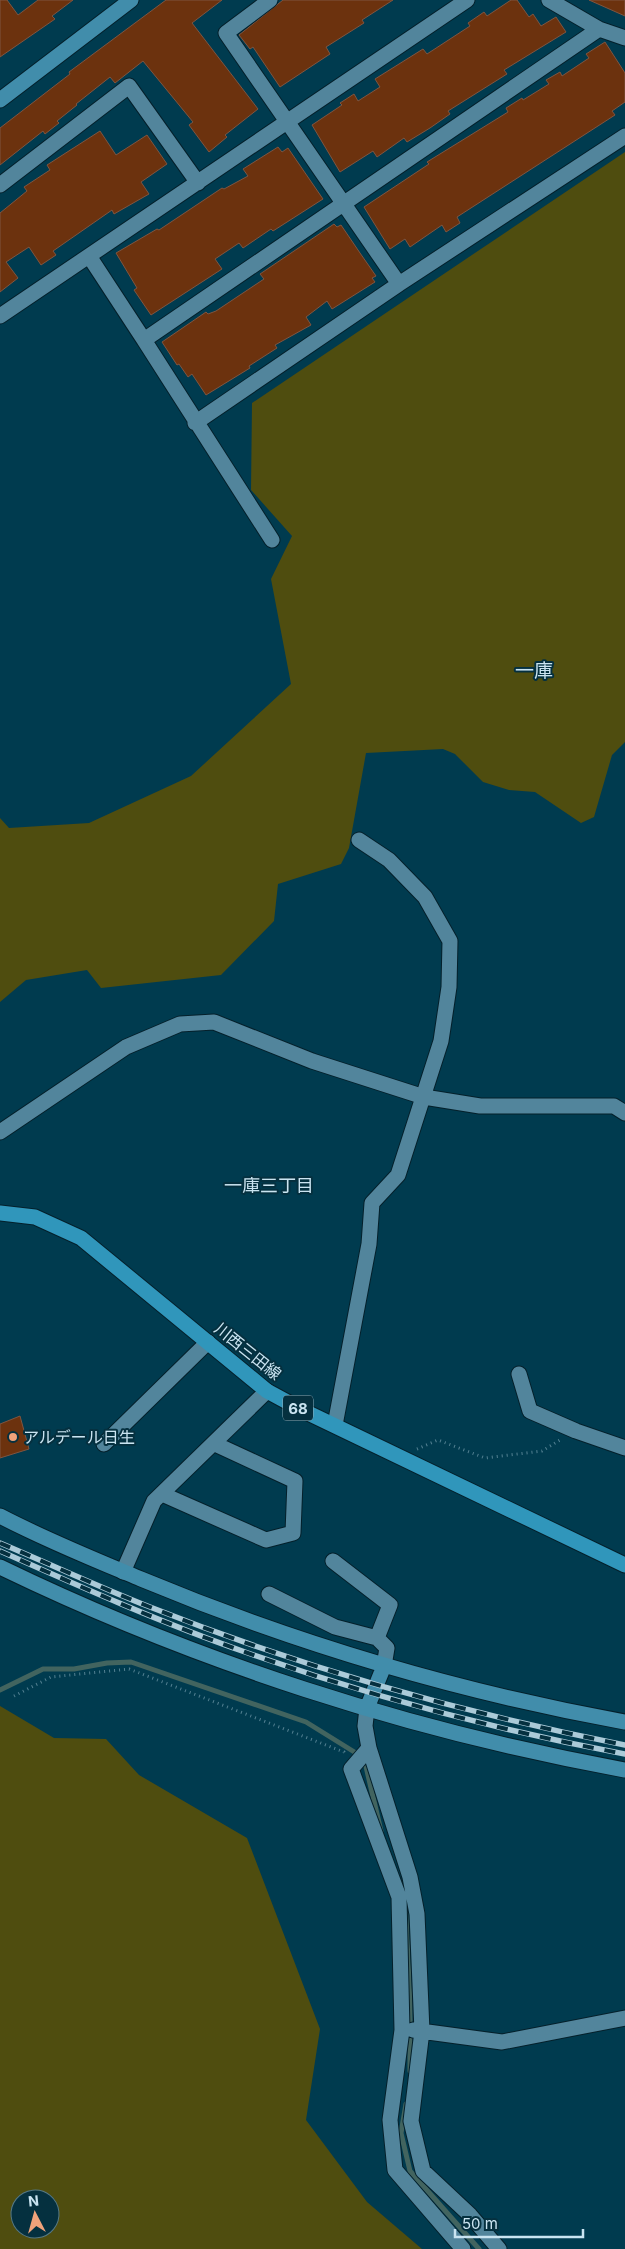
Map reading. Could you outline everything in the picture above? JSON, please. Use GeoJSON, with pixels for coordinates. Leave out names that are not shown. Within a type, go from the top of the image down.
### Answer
{"type":"FeatureCollection","features":[{"type":"Feature","properties":{"kind":"main road","name":"川西三田線"},"geometry":{"type":"LineString","coordinates":[[0,1213],[35,1217],[81,1238],[268,1391],[304,1412],[625,1565]]}},
{"type":"Feature","properties":{"kind":"street"},"geometry":{"type":"LineString","coordinates":[[0,100],[131,0]]}},
{"type":"Feature","properties":{"kind":"street"},"geometry":{"type":"LineString","coordinates":[[270,0],[226,33],[399,284]]}},
{"type":"Feature","properties":{"kind":"street"},"geometry":{"type":"LineString","coordinates":[[0,316],[467,0]]}},
{"type":"Feature","properties":{"kind":"street"},"geometry":{"type":"LineString","coordinates":[[549,0],[599,29],[625,38]]}},
{"type":"Feature","properties":{"kind":"street"},"geometry":{"type":"LineString","coordinates":[[144,340],[599,29]]}},
{"type":"Feature","properties":{"kind":"street"},"geometry":{"type":"LineString","coordinates":[[0,185],[129,86],[198,183]]}},
{"type":"Feature","properties":{"kind":"street"},"geometry":{"type":"LineString","coordinates":[[195,423],[399,284],[625,136]]}},
{"type":"Feature","properties":{"kind":"street"},"geometry":{"type":"LineString","coordinates":[[89,256],[272,540]]}},
{"type":"Feature","properties":{"kind":"street"},"geometry":{"type":"LineString","coordinates":[[335,1426],[369,1244],[372,1203],[398,1174],[441,1041],[450,987],[450,941],[425,897],[388,860],[359,840]]}},
{"type":"Feature","properties":{"kind":"street"},"geometry":{"type":"LineString","coordinates":[[0,1132],[126,1048],[180,1024],[214,1022],[312,1061],[424,1097],[480,1106],[614,1106],[625,1113]]}},
{"type":"Feature","properties":{"kind":"street"},"geometry":{"type":"LineString","coordinates":[[104,1444],[208,1342]]}},
{"type":"Feature","properties":{"kind":"street"},"geometry":{"type":"LineString","coordinates":[[519,1374],[530,1411],[576,1431],[625,1448]]}},
{"type":"Feature","properties":{"kind":"street"},"geometry":{"type":"LineString","coordinates":[[124,1572],[154,1501],[268,1391]]}},
{"type":"Feature","properties":{"kind":"street"},"geometry":{"type":"LineString","coordinates":[[162,1494],[266,1540],[293,1533],[295,1481],[215,1444]]}},
{"type":"Feature","properties":{"kind":"street"},"geometry":{"type":"LineString","coordinates":[[0,1516],[31,1532],[209,1607],[384,1666],[490,1694],[625,1722]]}},
{"type":"Feature","properties":{"kind":"street"},"geometry":{"type":"LineString","coordinates":[[333,1561],[390,1605],[376,1638]]}},
{"type":"Feature","properties":{"kind":"street"},"geometry":{"type":"LineString","coordinates":[[0,1567],[98,1612],[193,1649],[367,1708],[500,1743],[625,1770]]}},
{"type":"Feature","properties":{"kind":"street"},"geometry":{"type":"LineString","coordinates":[[269,1594],[335,1627],[376,1638],[387,1648],[384,1666],[367,1708],[365,1726],[369,1748],[410,1877],[418,1914],[422,2030],[411,2121],[424,2171],[470,2215],[499,2249]]}},
{"type":"Feature","properties":{"kind":"street"},"geometry":{"type":"LineString","coordinates":[[369,1748],[351,1769],[399,1897],[402,2030],[390,2120],[395,2170],[463,2249]]}},
{"type":"Feature","properties":{"kind":"street"},"geometry":{"type":"LineString","coordinates":[[402,2030],[422,2030],[502,2042],[625,2018]]}},
{"type":"Feature","properties":{"kind":"path"},"geometry":{"type":"LineString","coordinates":[[398,1456],[438,1440],[485,1458],[542,1451],[576,1431]]}},
{"type":"Feature","properties":{"kind":"path"},"geometry":{"type":"LineString","coordinates":[[14,1696],[51,1677],[129,1668],[344,1752],[351,1769]]}},
{"type":"Feature","properties":{"kind":"shaded area"},"geometry":{"type":"Polygon","coordinates":[[[625,152],[625,742],[612,755],[594,817],[581,823],[535,792],[509,790],[483,782],[455,754],[443,749],[366,753],[349,848],[341,864],[278,884],[274,921],[221,975],[101,988],[87,970],[26,980],[0,1002],[0,818],[9,828],[89,823],[191,776],[291,684],[271,579],[292,536],[251,490],[252,403],[625,152]]]}},
{"type":"Feature","properties":{"kind":"shaded area"},"geometry":{"type":"Polygon","coordinates":[[[0,1706],[54,1738],[106,1739],[139,1775],[247,1838],[320,2029],[306,2120],[367,2202],[422,2249],[0,2249],[0,1706]]]}},
{"type":"Feature","properties":{"kind":"building"},"geometry":{"type":"Polygon","coordinates":[[[0,0],[7,0],[18,15],[38,0],[73,0],[52,16],[55,19],[0,57],[0,0]]]}},
{"type":"Feature","properties":{"kind":"building"},"geometry":{"type":"Polygon","coordinates":[[[166,0],[222,0],[192,23],[258,109],[225,135],[227,137],[209,152],[189,125],[193,122],[143,61],[115,83],[110,77],[57,121],[59,123],[45,134],[43,131],[0,165],[0,128],[70,74],[69,72],[166,0]]]}},
{"type":"Feature","properties":{"kind":"building"},"geometry":{"type":"Polygon","coordinates":[[[283,0],[393,0],[362,20],[364,23],[326,47],[330,54],[280,87],[253,47],[250,49],[239,35],[283,0]]]}},
{"type":"Feature","properties":{"kind":"building"},"geometry":{"type":"Polygon","coordinates":[[[511,0],[517,0],[529,17],[533,14],[541,26],[556,17],[566,32],[504,70],[507,74],[448,111],[450,114],[430,128],[407,142],[404,138],[377,157],[373,151],[340,172],[312,125],[342,105],[340,103],[354,94],[358,101],[380,87],[375,79],[423,49],[427,54],[470,26],[468,23],[484,12],[487,16],[511,0]]]}},
{"type":"Feature","properties":{"kind":"building"},"geometry":{"type":"Polygon","coordinates":[[[589,0],[625,0],[625,16],[589,0]]]}},
{"type":"Feature","properties":{"kind":"building"},"geometry":{"type":"Polygon","coordinates":[[[605,42],[625,73],[625,102],[612,111],[615,115],[457,217],[460,223],[446,232],[442,225],[410,247],[405,239],[390,249],[364,207],[429,164],[427,162],[508,112],[506,108],[549,84],[546,80],[560,72],[562,76],[589,58],[586,54],[605,42]]]}},
{"type":"Feature","properties":{"kind":"building"},"geometry":{"type":"Polygon","coordinates":[[[100,131],[116,155],[147,135],[167,164],[141,182],[149,194],[114,214],[112,210],[53,251],[56,255],[41,265],[29,247],[6,262],[18,278],[0,292],[0,213],[27,191],[24,187],[50,170],[47,165],[100,131]]]}},
{"type":"Feature","properties":{"kind":"building"},"geometry":{"type":"Polygon","coordinates":[[[278,147],[282,152],[288,148],[323,199],[273,231],[271,229],[243,248],[239,243],[215,259],[222,269],[151,315],[134,290],[137,288],[116,253],[157,229],[159,230],[222,188],[224,189],[248,176],[243,169],[278,147]]]}},
{"type":"Feature","properties":{"kind":"building"},"geometry":{"type":"Polygon","coordinates":[[[334,224],[337,227],[341,225],[376,276],[372,278],[375,282],[332,309],[327,301],[306,317],[311,325],[275,345],[277,348],[249,366],[250,368],[206,395],[192,374],[188,377],[179,364],[177,365],[162,342],[206,312],[208,314],[216,311],[264,279],[260,274],[334,224]]]}},
{"type":"Feature","properties":{"kind":"building","name":"アルデール日生"},"geometry":{"type":"Polygon","coordinates":[[[20,1416],[29,1449],[0,1458],[0,1424],[20,1416]]]}},
{"type":"Feature","properties":{"kind":"waterway"},"geometry":{"type":"LineString","coordinates":[[0,1690],[43,1669],[74,1669],[107,1663],[131,1662],[306,1722],[364,1758],[381,1831]]}},
{"type":"Feature","properties":{"kind":"waterway"},"geometry":{"type":"LineString","coordinates":[[405,1895],[410,2003],[410,2071]]}},
{"type":"Feature","properties":{"kind":"waterway"},"geometry":{"type":"LineString","coordinates":[[406,2104],[401,2133],[410,2171],[479,2249]]}},
{"type":"Feature","properties":{"kind":"railway"},"geometry":{"type":"LineString","coordinates":[[0,1543],[112,1592],[266,1650],[384,1687],[504,1719],[625,1745]]}},
{"type":"Feature","properties":{"kind":"railway"},"geometry":{"type":"LineString","coordinates":[[0,1551],[152,1617],[292,1668],[386,1697],[481,1723],[625,1754]]}},
{"type":"Feature","properties":{"kind":"place","name":"アルデール日生"},"geometry":{"type":"Point","coordinates":[13,1437]}},
{"type":"Feature","properties":{"kind":"district","name":"一庫"},"geometry":{"type":"Point","coordinates":[534,670]}},
{"type":"Feature","properties":{"kind":"district","name":"一庫三丁目"},"geometry":{"type":"Point","coordinates":[269,1185]}}]}
